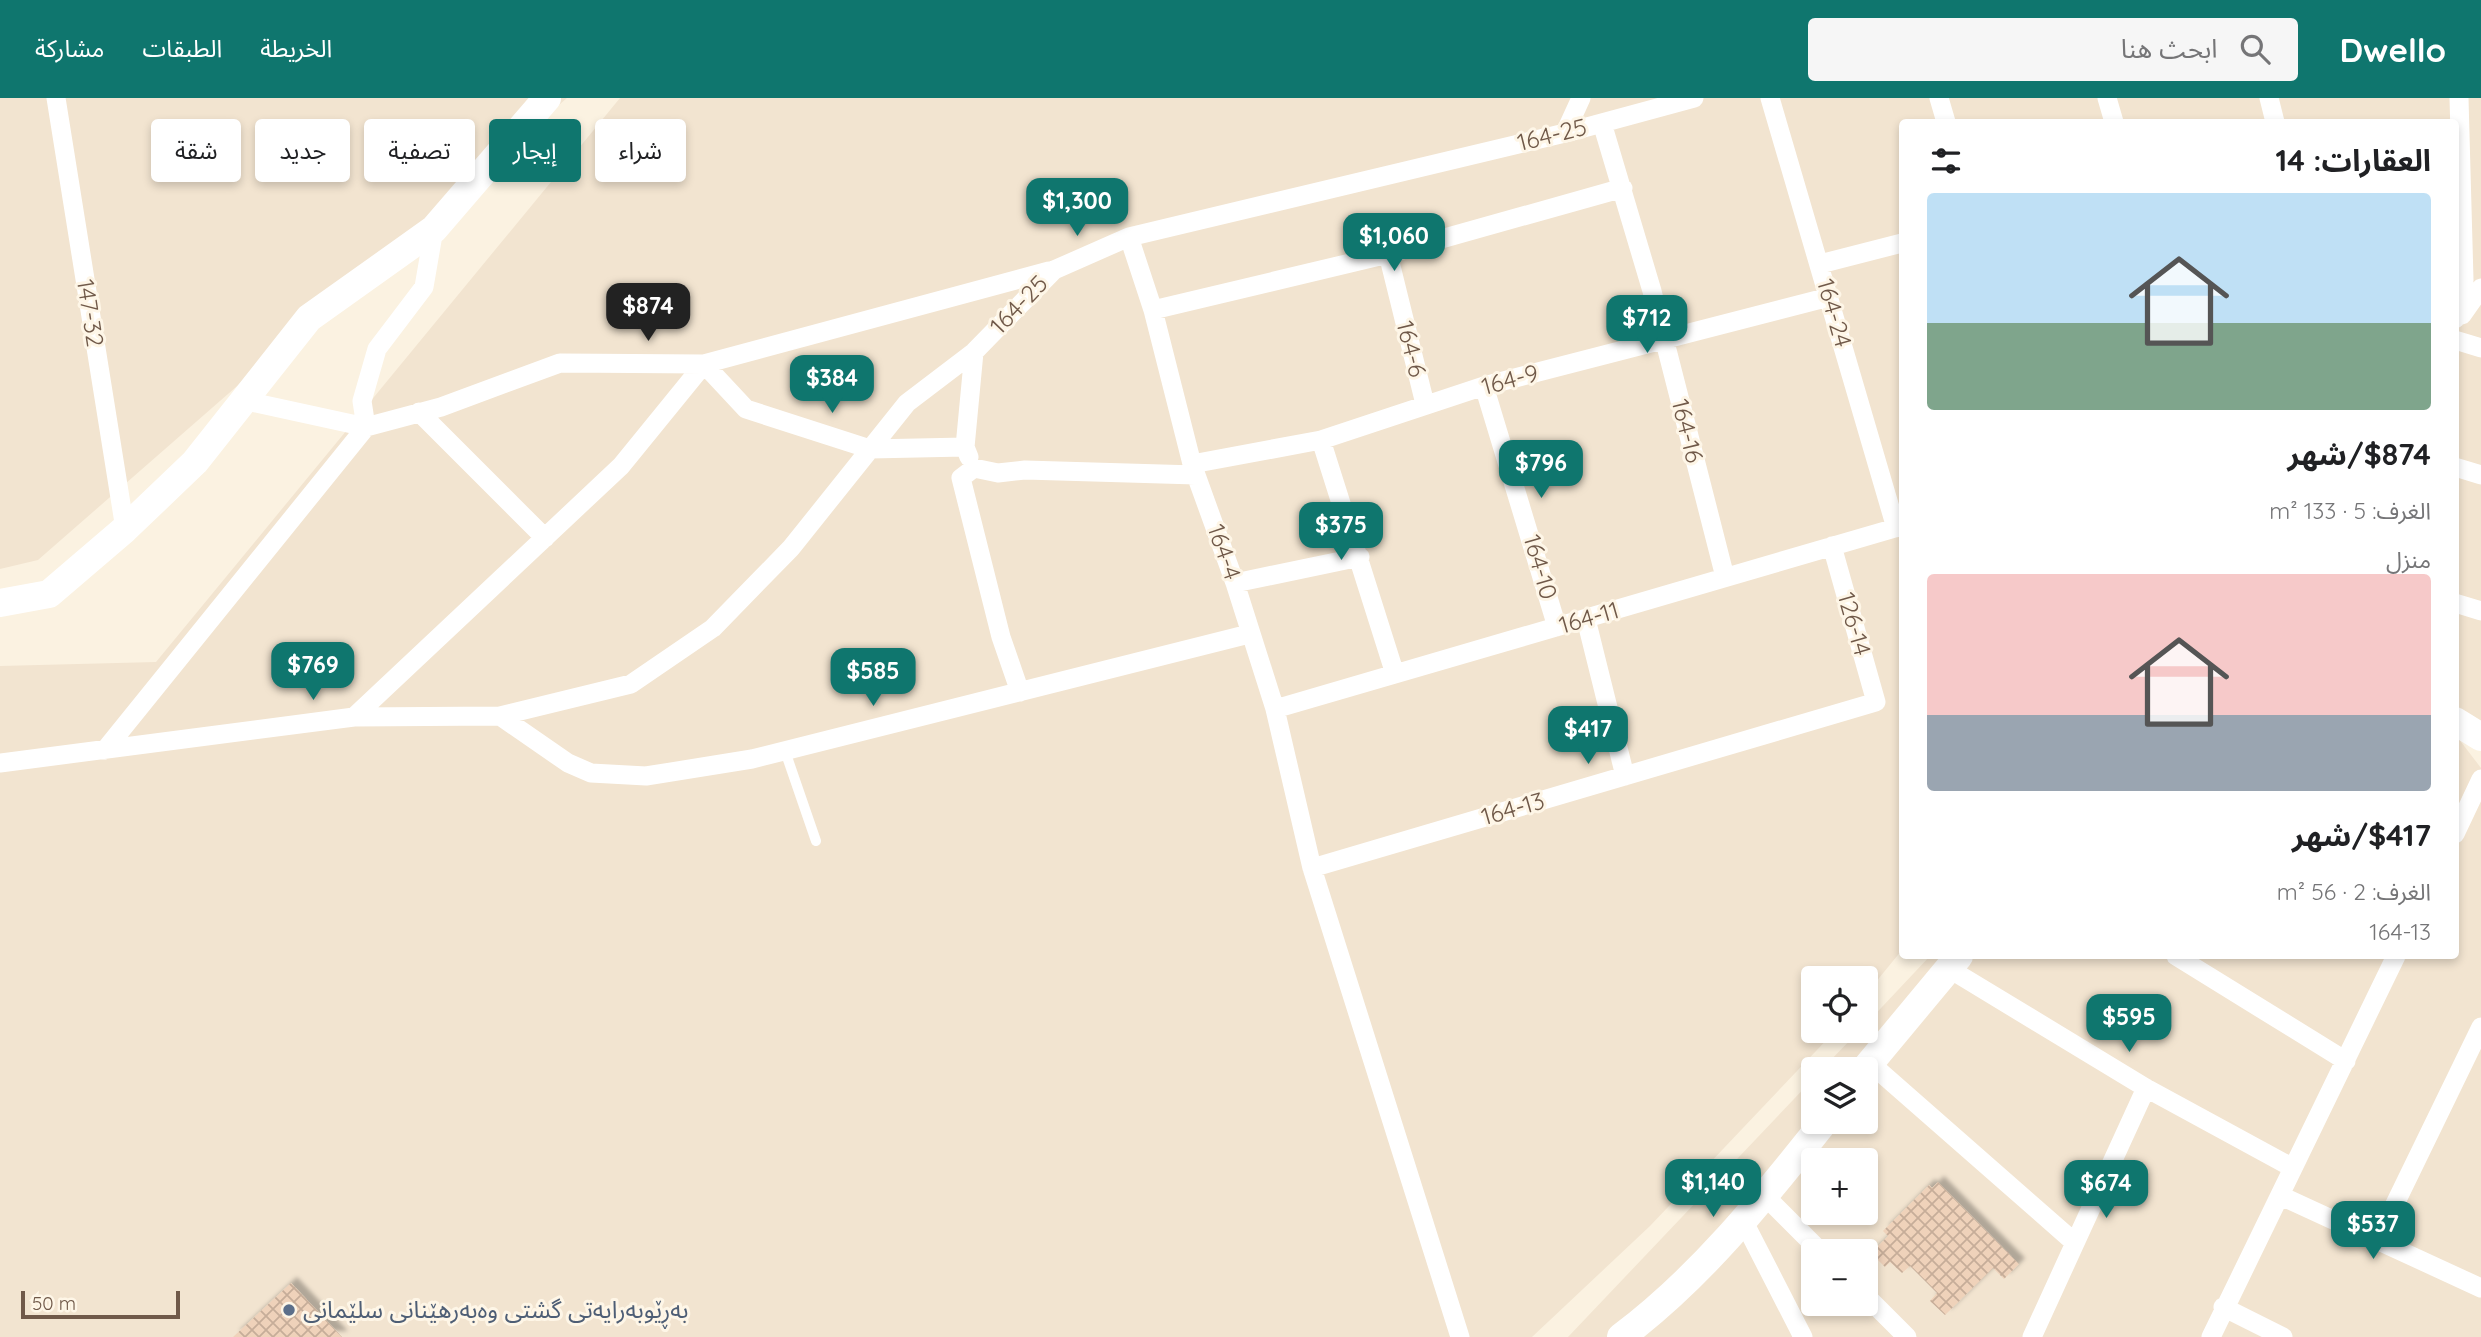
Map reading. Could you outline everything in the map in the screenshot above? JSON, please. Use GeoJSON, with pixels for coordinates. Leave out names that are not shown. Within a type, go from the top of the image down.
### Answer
{"type":"FeatureCollection","features":[{"type":"Feature","properties":{"kind":"street","name":"147-32"},"geometry":{"type":"LineString","coordinates":[[55,98],[125,529]]}},
{"type":"Feature","properties":{"kind":"street"},"geometry":{"type":"LineString","coordinates":[[0,603],[49,594],[125,529],[195,462],[309,318],[434,229],[547,98]]}},
{"type":"Feature","properties":{"kind":"street"},"geometry":{"type":"LineString","coordinates":[[1565,133],[1581,98]]}},
{"type":"Feature","properties":{"kind":"street","name":"164-25"},"geometry":{"type":"LineString","coordinates":[[500,716],[631,684],[713,628],[791,548],[907,403],[974,352],[1054,270],[1129,237],[1565,133],[1694,98]]}},
{"type":"Feature","properties":{"kind":"street","name":"164-24"},"geometry":{"type":"LineString","coordinates":[[1770,98],[1899,527]]}},
{"type":"Feature","properties":{"kind":"street"},"geometry":{"type":"LineString","coordinates":[[1939,98],[1945,119]]}},
{"type":"Feature","properties":{"kind":"street"},"geometry":{"type":"LineString","coordinates":[[2107,98],[2113,119]]}},
{"type":"Feature","properties":{"kind":"street"},"geometry":{"type":"LineString","coordinates":[[2269,98],[2274,119]]}},
{"type":"Feature","properties":{"kind":"street"},"geometry":{"type":"LineString","coordinates":[[2459,98],[2472,219],[2459,302]]}},
{"type":"Feature","properties":{"kind":"street","name":"164-16"},"geometry":{"type":"LineString","coordinates":[[1602,123],[1623,188],[1664,339],[1725,578]]}},
{"type":"Feature","properties":{"kind":"street"},"geometry":{"type":"LineString","coordinates":[[1153,310],[1388,254],[1623,188]]}},
{"type":"Feature","properties":{"kind":"street"},"geometry":{"type":"LineString","coordinates":[[105,750],[366,427],[362,401],[377,349],[424,287],[434,229]]}},
{"type":"Feature","properties":{"kind":"street","name":"164-4"},"geometry":{"type":"LineString","coordinates":[[1129,237],[1153,310],[1194,469],[1235,583],[1275,709],[1311,868],[1460,1337]]}},
{"type":"Feature","properties":{"kind":"street"},"geometry":{"type":"LineString","coordinates":[[1819,264],[1899,244]]}},
{"type":"Feature","properties":{"kind":"street","name":"164-6"},"geometry":{"type":"LineString","coordinates":[[1388,254],[1425,404]]}},
{"type":"Feature","properties":{"kind":"street"},"geometry":{"type":"LineString","coordinates":[[242,400],[366,427],[419,412],[560,363],[704,364],[1054,270]]}},
{"type":"Feature","properties":{"kind":"street"},"geometry":{"type":"LineString","coordinates":[[2459,319],[2481,288]]}},
{"type":"Feature","properties":{"kind":"street","name":"164-9"},"geometry":{"type":"LineString","coordinates":[[974,468],[998,473],[1025,470],[1194,469],[1321,440],[1485,386],[1829,297]]}},
{"type":"Feature","properties":{"kind":"street"},"geometry":{"type":"LineString","coordinates":[[2459,341],[2481,348]]}},
{"type":"Feature","properties":{"kind":"street"},"geometry":{"type":"LineString","coordinates":[[974,352],[965,447],[974,468],[961,478],[1001,637],[1020,692]]}},
{"type":"Feature","properties":{"kind":"street"},"geometry":{"type":"LineString","coordinates":[[704,364],[746,409],[870,449],[965,447]]}},
{"type":"Feature","properties":{"kind":"street"},"geometry":{"type":"LineString","coordinates":[[354,718],[621,466],[704,364]]}},
{"type":"Feature","properties":{"kind":"street","name":"164-10"},"geometry":{"type":"LineString","coordinates":[[1485,386],[1557,627]]}},
{"type":"Feature","properties":{"kind":"street"},"geometry":{"type":"LineString","coordinates":[[419,412],[545,538]]}},
{"type":"Feature","properties":{"kind":"street"},"geometry":{"type":"LineString","coordinates":[[1321,440],[1395,674]]}},
{"type":"Feature","properties":{"kind":"street"},"geometry":{"type":"LineString","coordinates":[[2459,468],[2481,475]]}},
{"type":"Feature","properties":{"kind":"street","name":"164-11"},"geometry":{"type":"LineString","coordinates":[[1275,709],[1899,527]]}},
{"type":"Feature","properties":{"kind":"street","name":"126-14"},"geometry":{"type":"LineString","coordinates":[[1832,546],[1876,702]]}},
{"type":"Feature","properties":{"kind":"street"},"geometry":{"type":"LineString","coordinates":[[1235,583],[1360,557]]}},
{"type":"Feature","properties":{"kind":"street"},"geometry":{"type":"LineString","coordinates":[[2459,604],[2481,611]]}},
{"type":"Feature","properties":{"kind":"street"},"geometry":{"type":"LineString","coordinates":[[1586,619],[1625,776]]}},
{"type":"Feature","properties":{"kind":"street"},"geometry":{"type":"LineString","coordinates":[[0,764],[354,718],[500,716],[568,763],[591,773],[616,776],[681,772],[785,751],[1249,634]]}},
{"type":"Feature","properties":{"kind":"street","name":"164-13"},"geometry":{"type":"LineString","coordinates":[[1311,868],[1876,702]]}},
{"type":"Feature","properties":{"kind":"street"},"geometry":{"type":"LineString","coordinates":[[2459,723],[2481,737]]}},
{"type":"Feature","properties":{"kind":"street"},"geometry":{"type":"LineString","coordinates":[[2459,826],[2481,779]]}},
{"type":"Feature","properties":{"kind":"street"},"geometry":{"type":"LineString","coordinates":[[2181,959],[2346,1061]]}},
{"type":"Feature","properties":{"kind":"street"},"geometry":{"type":"LineString","coordinates":[[2211,1337],[2395,959]]}},
{"type":"Feature","properties":{"kind":"street"},"geometry":{"type":"LineString","coordinates":[[1875,1057],[1953,962],[2146,1088],[2294,1168]]}},
{"type":"Feature","properties":{"kind":"street"},"geometry":{"type":"LineString","coordinates":[[2377,1241],[2481,1027]]}},
{"type":"Feature","properties":{"kind":"street"},"geometry":{"type":"LineString","coordinates":[[1878,1075],[2074,1242]]}},
{"type":"Feature","properties":{"kind":"street"},"geometry":{"type":"LineString","coordinates":[[2032,1337],[2146,1088]]}},
{"type":"Feature","properties":{"kind":"street"},"geometry":{"type":"LineString","coordinates":[[1638,1332],[1744,1222],[1814,1134]]}},
{"type":"Feature","properties":{"kind":"street"},"geometry":{"type":"LineString","coordinates":[[1765,1196],[1808,1239]]}},
{"type":"Feature","properties":{"kind":"street"},"geometry":{"type":"LineString","coordinates":[[2281,1196],[2481,1288]]}},
{"type":"Feature","properties":{"kind":"street"},"geometry":{"type":"LineString","coordinates":[[1744,1222],[1803,1337]]}},
{"type":"Feature","properties":{"kind":"street"},"geometry":{"type":"LineString","coordinates":[[2224,1307],[2283,1337]]}},
{"type":"Feature","properties":{"kind":"street"},"geometry":{"type":"LineString","coordinates":[[1878,1308],[1907,1337]]}},
{"type":"Feature","properties":{"kind":"lane"},"geometry":{"type":"LineString","coordinates":[[785,751],[816,841]]}},
{"type":"Feature","properties":{"kind":"shaded area"},"geometry":{"type":"Polygon","coordinates":[[[0,98],[567,98],[543,119],[489,119],[489,166],[475,178],[475,119],[364,119],[364,182],[471,182],[38,560],[0,569],[0,98]]]}},
{"type":"Feature","properties":{"kind":"shaded area"},"geometry":{"type":"Polygon","coordinates":[[[620,98],[2481,98],[2481,735],[2459,716],[2459,119],[1899,119],[1899,954],[1878,979],[1878,966],[1801,966],[1801,1043],[1824,1043],[1810,1057],[1801,1057],[1801,1067],[1650,1226],[1532,1337],[0,1337],[0,666],[156,662],[551,182],[581,182],[581,145],[595,128],[595,182],[686,182],[686,119],[603,119],[620,98]]]}},
{"type":"Feature","properties":{"kind":"shaded area"},"geometry":{"type":"Polygon","coordinates":[[[2459,739],[2481,768],[2481,1337],[1568,1337],[1801,1092],[1801,1134],[1878,1134],[1878,1057],[1834,1057],[1847,1043],[1878,1043],[1878,1011],[1927,959],[2459,959],[2459,739]]]}},
{"type":"Feature","properties":{"kind":"building"},"geometry":{"type":"Polygon","coordinates":[[[1938,1182],[2019,1264],[2004,1279],[1993,1268],[1945,1315],[1930,1301],[1937,1293],[1910,1266],[1902,1273],[1890,1262],[1885,1267],[1878,1260],[1878,1246],[1888,1236],[1883,1231],[1929,1185],[1932,1188],[1938,1182]]]}},
{"type":"Feature","properties":{"kind":"building","name":"بەڕێوبەرایەتی گشتی وەبەرهێنانی سلێمانی"},"geometry":{"type":"Polygon","coordinates":[[[291,1283],[342,1337],[233,1337],[291,1283]]]}},
{"type":"Feature","properties":{"kind":"place","name":"بەڕێوبەرایەتی گشتی وەبەرهێنانی سلێمانی"},"geometry":{"type":"Point","coordinates":[289,1310]}}]}
